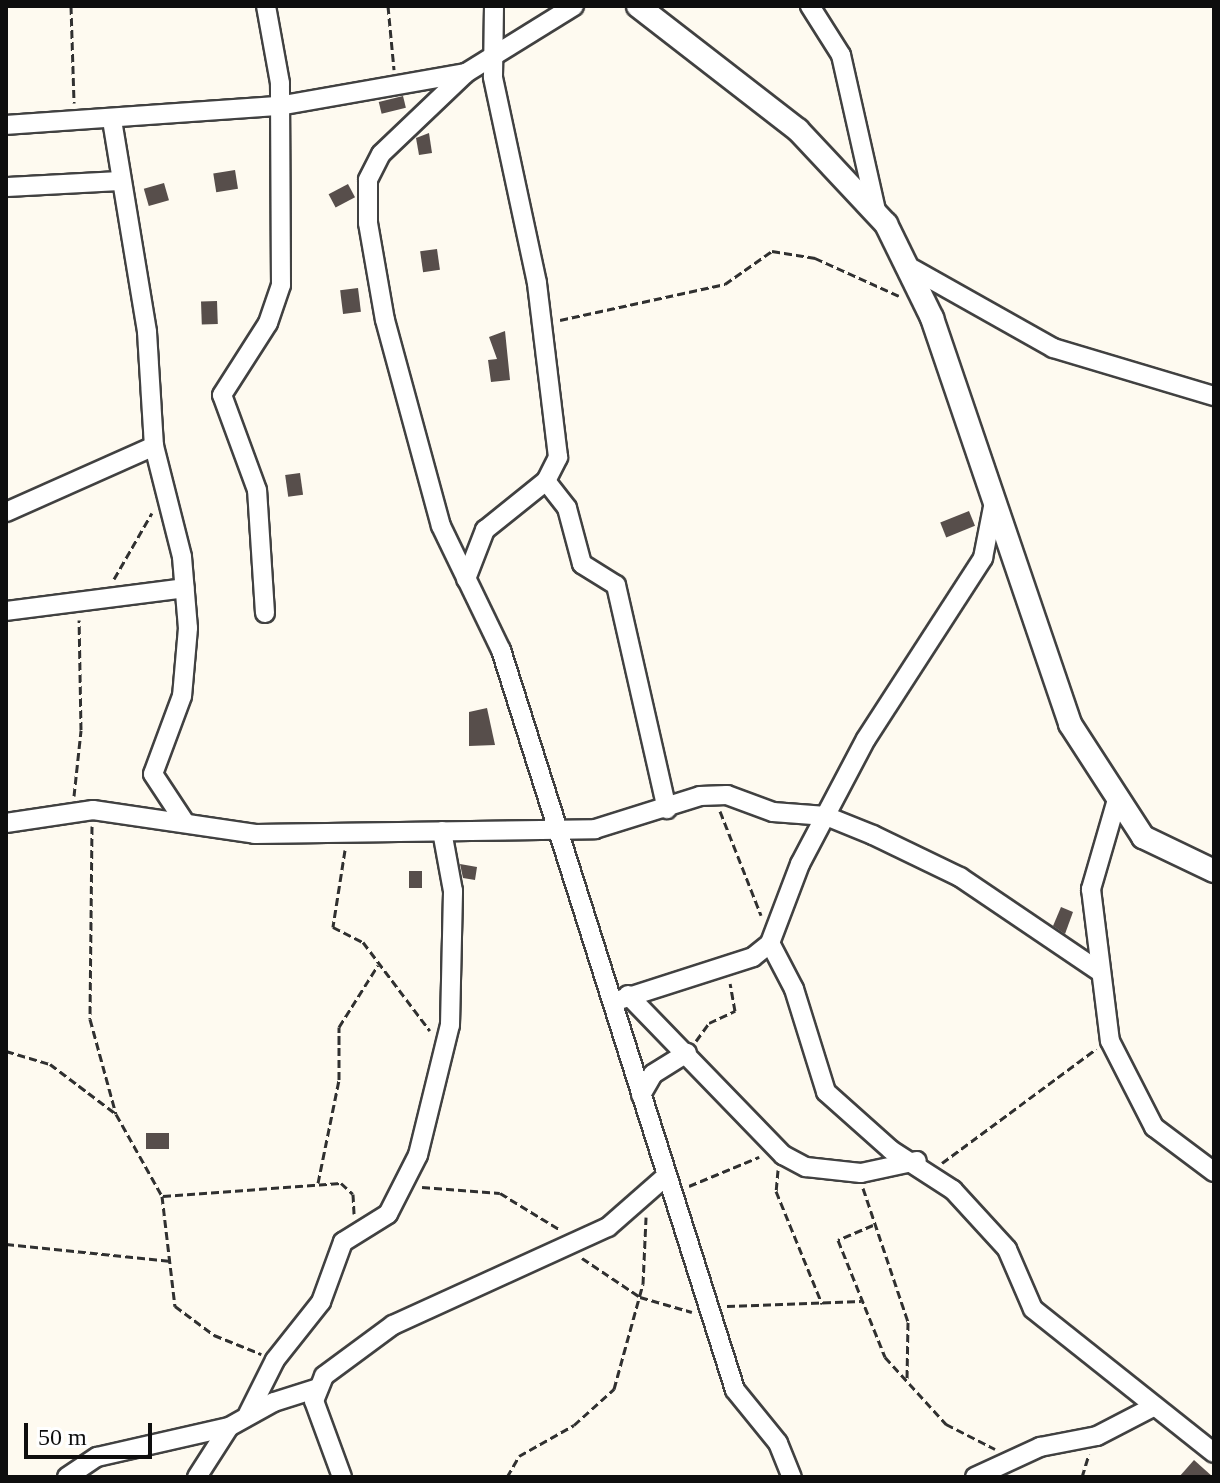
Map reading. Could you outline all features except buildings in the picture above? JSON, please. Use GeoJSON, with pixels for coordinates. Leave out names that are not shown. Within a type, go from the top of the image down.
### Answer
{"type":"FeatureCollection","features":[{"type":"Feature","properties":{"kind":"street"},"geometry":{"type":"LineString","coordinates":[[265,613],[257,490],[222,395],[268,323],[281,285],[278,58],[266,6]]}},
{"type":"Feature","properties":{"kind":"street"},"geometry":{"type":"LineString","coordinates":[[466,579],[485,530],[546,481],[558,457],[542,323],[492,55],[494,6]]}},
{"type":"Feature","properties":{"kind":"street"},"geometry":{"type":"LineString","coordinates":[[574,6],[466,73],[381,154],[368,180],[366,203],[385,320],[429,489],[466,579],[501,650],[552,825],[620,999],[641,1095],[667,1185],[713,1312],[735,1390],[778,1443],[792,1477]]}},
{"type":"Feature","properties":{"kind":"street"},"geometry":{"type":"LineString","coordinates":[[638,6],[757,94],[876,210],[913,269],[932,318],[1070,724],[1116,803],[1143,837],[1214,871]]}},
{"type":"Feature","properties":{"kind":"street"},"geometry":{"type":"LineString","coordinates":[[810,6],[841,55],[876,210]]}},
{"type":"Feature","properties":{"kind":"street"},"geometry":{"type":"LineString","coordinates":[[6,125],[75,123],[278,106],[395,83],[466,73]]}},
{"type":"Feature","properties":{"kind":"street"},"geometry":{"type":"LineString","coordinates":[[112,120],[147,332],[154,446],[167,494],[185,588],[184,683],[153,774],[184,821]]}},
{"type":"Feature","properties":{"kind":"street"},"geometry":{"type":"LineString","coordinates":[[6,187],[120,181]]}},
{"type":"Feature","properties":{"kind":"street"},"geometry":{"type":"LineString","coordinates":[[913,269],[1053,348],[1214,396]]}},
{"type":"Feature","properties":{"kind":"street"},"geometry":{"type":"LineString","coordinates":[[6,512],[154,446]]}},
{"type":"Feature","properties":{"kind":"street"},"geometry":{"type":"LineString","coordinates":[[546,481],[567,508],[582,564],[616,585],[667,809]]}},
{"type":"Feature","properties":{"kind":"street"},"geometry":{"type":"LineString","coordinates":[[620,999],[726,967],[771,940],[826,816],[910,665],[983,558],[995,497]]}},
{"type":"Feature","properties":{"kind":"street"},"geometry":{"type":"LineString","coordinates":[[6,611],[111,595],[185,588]]}},
{"type":"Feature","properties":{"kind":"street"},"geometry":{"type":"LineString","coordinates":[[6,823],[93,810],[184,821],[233,832],[348,833],[552,825],[618,826],[714,793],[773,812],[826,816],[960,877],[1099,971]]}},
{"type":"Feature","properties":{"kind":"street"},"geometry":{"type":"LineString","coordinates":[[1116,803],[1091,889],[1110,1041],[1154,1127],[1214,1172]]}},
{"type":"Feature","properties":{"kind":"street"},"geometry":{"type":"LineString","coordinates":[[248,1414],[275,1360],[321,1302],[353,1234],[388,1214],[407,1188],[445,1067],[453,891],[442,831]]}},
{"type":"Feature","properties":{"kind":"street"},"geometry":{"type":"LineString","coordinates":[[771,940],[794,989],[821,1086],[891,1150],[924,1165],[1007,1249],[1033,1309],[1214,1453]]}},
{"type":"Feature","properties":{"kind":"street"},"geometry":{"type":"LineString","coordinates":[[620,999],[685,1052],[778,1152],[806,1167],[861,1173],[924,1165]]}},
{"type":"Feature","properties":{"kind":"street"},"geometry":{"type":"LineString","coordinates":[[641,1095],[653,1074],[685,1052]]}},
{"type":"Feature","properties":{"kind":"street"},"geometry":{"type":"LineString","coordinates":[[67,1477],[97,1457],[229,1427],[248,1414],[315,1389],[393,1325],[570,1244],[667,1185]]}},
{"type":"Feature","properties":{"kind":"street"},"geometry":{"type":"LineString","coordinates":[[315,1389],[317,1415],[342,1477]]}},
{"type":"Feature","properties":{"kind":"street"},"geometry":{"type":"LineString","coordinates":[[975,1477],[1013,1458],[1097,1436],[1153,1407]]}},
{"type":"Feature","properties":{"kind":"street"},"geometry":{"type":"LineString","coordinates":[[197,1477],[229,1427]]}},
{"type":"Feature","properties":{"kind":"path"},"geometry":{"type":"LineString","coordinates":[[71,6],[75,123]]}},
{"type":"Feature","properties":{"kind":"path"},"geometry":{"type":"LineString","coordinates":[[388,6],[395,83]]}},
{"type":"Feature","properties":{"kind":"path"},"geometry":{"type":"LineString","coordinates":[[542,323],[725,284],[754,258],[787,250],[932,318]]}},
{"type":"Feature","properties":{"kind":"path"},"geometry":{"type":"LineString","coordinates":[[111,595],[131,542],[167,494]]}},
{"type":"Feature","properties":{"kind":"path"},"geometry":{"type":"LineString","coordinates":[[72,812],[81,730],[78,601]]}},
{"type":"Feature","properties":{"kind":"path"},"geometry":{"type":"LineString","coordinates":[[714,793],[771,940]]}},
{"type":"Feature","properties":{"kind":"path"},"geometry":{"type":"LineString","coordinates":[[93,810],[90,1019],[116,1114],[162,1196],[175,1306],[190,1321],[275,1360]]}},
{"type":"Feature","properties":{"kind":"path"},"geometry":{"type":"LineString","coordinates":[[348,833],[333,927],[363,942],[427,1025],[445,1067]]}},
{"type":"Feature","properties":{"kind":"path"},"geometry":{"type":"LineString","coordinates":[[318,1183],[339,1080],[339,1027],[378,965]]}},
{"type":"Feature","properties":{"kind":"path"},"geometry":{"type":"LineString","coordinates":[[685,1052],[709,1023],[735,1011],[726,967]]}},
{"type":"Feature","properties":{"kind":"path"},"geometry":{"type":"LineString","coordinates":[[924,1165],[1110,1041]]}},
{"type":"Feature","properties":{"kind":"path"},"geometry":{"type":"LineString","coordinates":[[6,1051],[50,1064],[116,1114]]}},
{"type":"Feature","properties":{"kind":"path"},"geometry":{"type":"LineString","coordinates":[[667,1185],[778,1152],[776,1191],[822,1304]]}},
{"type":"Feature","properties":{"kind":"path"},"geometry":{"type":"LineString","coordinates":[[861,1173],[873,1225],[908,1322],[907,1382]]}},
{"type":"Feature","properties":{"kind":"path"},"geometry":{"type":"LineString","coordinates":[[162,1196],[318,1183],[350,1187],[353,1234]]}},
{"type":"Feature","properties":{"kind":"path"},"geometry":{"type":"LineString","coordinates":[[407,1188],[500,1193],[640,1297],[713,1312],[861,1301]]}},
{"type":"Feature","properties":{"kind":"path"},"geometry":{"type":"LineString","coordinates":[[507,1477],[519,1456],[574,1425],[614,1389],[640,1297],[648,1251],[645,1201]]}},
{"type":"Feature","properties":{"kind":"path"},"geometry":{"type":"LineString","coordinates":[[873,1225],[838,1240],[885,1357],[946,1424],[1013,1458]]}},
{"type":"Feature","properties":{"kind":"path"},"geometry":{"type":"LineString","coordinates":[[6,1244],[171,1261]]}}]}
